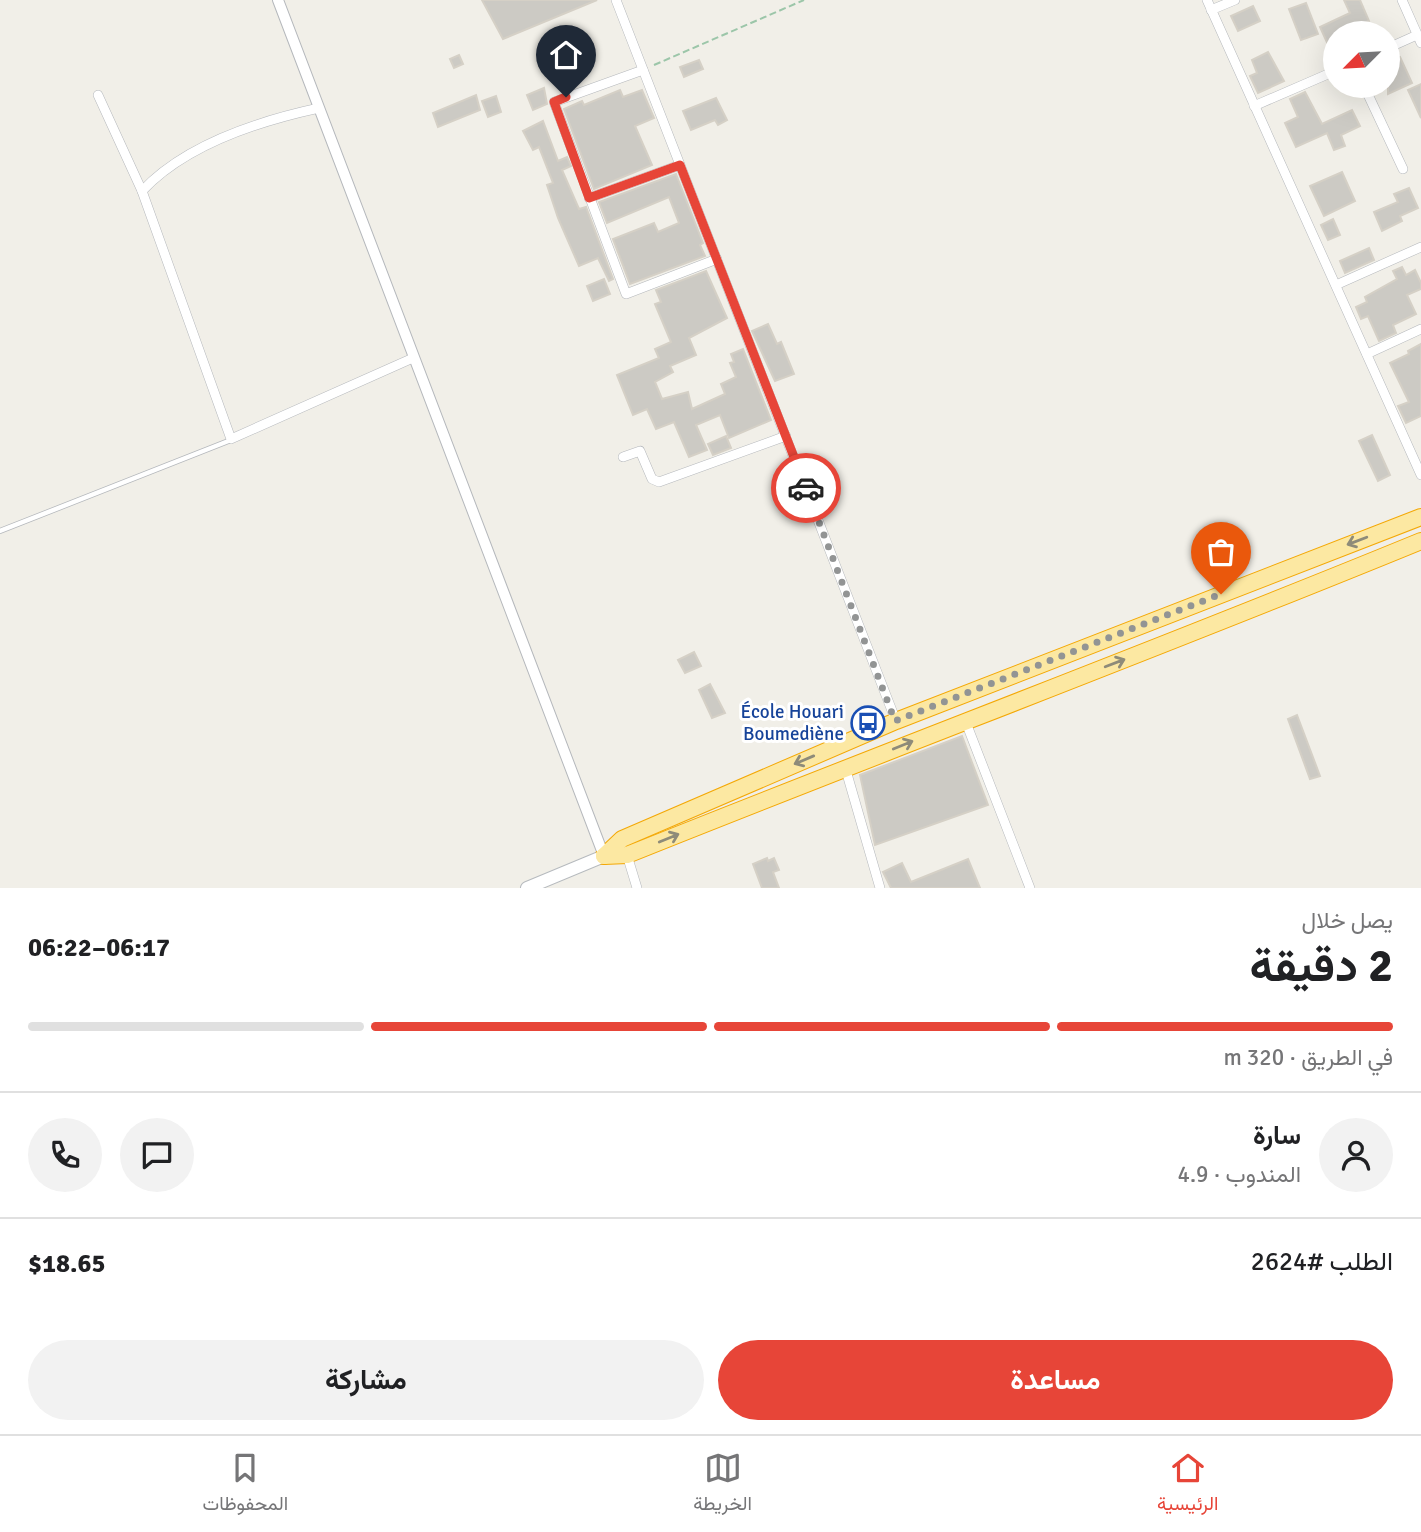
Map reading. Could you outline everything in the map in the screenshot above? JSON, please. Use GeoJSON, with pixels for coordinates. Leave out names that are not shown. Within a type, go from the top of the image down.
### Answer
{"type":"FeatureCollection","features":[{"type":"Feature","properties":{"kind":"highway"},"geometry":{"type":"LineString","coordinates":[[604,856],[622,839],[895,721],[1421,517]]}},
{"type":"Feature","properties":{"kind":"highway"},"geometry":{"type":"LineString","coordinates":[[604,856],[627,855],[965,720],[1218,625],[1421,541]]}},
{"type":"Feature","properties":{"kind":"main road"},"geometry":{"type":"LineString","coordinates":[[527,888],[604,856]]}},
{"type":"Feature","properties":{"kind":"street"},"geometry":{"type":"LineString","coordinates":[[278,0],[604,856]]}},
{"type":"Feature","properties":{"kind":"street"},"geometry":{"type":"LineString","coordinates":[[615,0],[895,721]]}},
{"type":"Feature","properties":{"kind":"street"},"geometry":{"type":"LineString","coordinates":[[1207,0],[1421,475]]}},
{"type":"Feature","properties":{"kind":"street"},"geometry":{"type":"LineString","coordinates":[[1211,10],[1235,0]]}},
{"type":"Feature","properties":{"kind":"street"},"geometry":{"type":"LineString","coordinates":[[1400,45],[1419,39],[1402,0]]}},
{"type":"Feature","properties":{"kind":"street"},"geometry":{"type":"LineString","coordinates":[[643,70],[554,102],[626,295],[717,260]]}},
{"type":"Feature","properties":{"kind":"street"},"geometry":{"type":"LineString","coordinates":[[1254,106],[1323,76]]}},
{"type":"Feature","properties":{"kind":"street"},"geometry":{"type":"LineString","coordinates":[[98,95],[142,191],[231,439],[413,358]]}},
{"type":"Feature","properties":{"kind":"street"},"geometry":{"type":"LineString","coordinates":[[1370,98],[1403,169]]}},
{"type":"Feature","properties":{"kind":"street"},"geometry":{"type":"LineString","coordinates":[[142,191],[157,176],[213,143],[266,122],[319,108]]}},
{"type":"Feature","properties":{"kind":"street"},"geometry":{"type":"LineString","coordinates":[[589,198],[680,165]]}},
{"type":"Feature","properties":{"kind":"street"},"geometry":{"type":"LineString","coordinates":[[1336,285],[1421,247]]}},
{"type":"Feature","properties":{"kind":"street"},"geometry":{"type":"LineString","coordinates":[[1367,354],[1421,329]]}},
{"type":"Feature","properties":{"kind":"street"},"geometry":{"type":"LineString","coordinates":[[623,457],[640,451],[652,479],[659,482],[786,436]]}},
{"type":"Feature","properties":{"kind":"street"},"geometry":{"type":"LineString","coordinates":[[965,720],[1030,888]]}},
{"type":"Feature","properties":{"kind":"street"},"geometry":{"type":"LineString","coordinates":[[845,767],[880,888]]}},
{"type":"Feature","properties":{"kind":"street"},"geometry":{"type":"LineString","coordinates":[[627,855],[637,888]]}},
{"type":"Feature","properties":{"kind":"lane"},"geometry":{"type":"LineString","coordinates":[[0,531],[231,439]]}},
{"type":"Feature","properties":{"kind":"path"},"geometry":{"type":"LineString","coordinates":[[643,70],[804,0]]}},
{"type":"Feature","properties":{"kind":"building"},"geometry":{"type":"Polygon","coordinates":[[[482,0],[597,0],[503,39],[482,0]]]}},
{"type":"Feature","properties":{"kind":"building"},"geometry":{"type":"Polygon","coordinates":[[[1344,0],[1360,0],[1369,21],[1333,21],[1350,13],[1344,0]]]}},
{"type":"Feature","properties":{"kind":"building"},"geometry":{"type":"Polygon","coordinates":[[[1306,3],[1318,34],[1301,40],[1289,9],[1306,3]]]}},
{"type":"Feature","properties":{"kind":"building"},"geometry":{"type":"Polygon","coordinates":[[[1253,6],[1260,21],[1238,31],[1231,16],[1253,6]]]}},
{"type":"Feature","properties":{"kind":"building"},"geometry":{"type":"Polygon","coordinates":[[[1268,52],[1284,81],[1258,93],[1250,76],[1257,73],[1252,60],[1268,52]]]}},
{"type":"Feature","properties":{"kind":"building"},"geometry":{"type":"Polygon","coordinates":[[[459,55],[463,64],[454,68],[450,59],[459,55]]]}},
{"type":"Feature","properties":{"kind":"building"},"geometry":{"type":"Polygon","coordinates":[[[1400,57],[1412,83],[1400,88],[1400,57]]]}},
{"type":"Feature","properties":{"kind":"building"},"geometry":{"type":"Polygon","coordinates":[[[699,60],[703,69],[684,77],[680,67],[699,60]]]}},
{"type":"Feature","properties":{"kind":"building"},"geometry":{"type":"Polygon","coordinates":[[[1421,84],[1421,118],[1408,90],[1421,84]]]}},
{"type":"Feature","properties":{"kind":"building"},"geometry":{"type":"Polygon","coordinates":[[[544,88],[547,104],[533,110],[527,95],[544,88]]]}},
{"type":"Feature","properties":{"kind":"building"},"geometry":{"type":"Polygon","coordinates":[[[620,90],[623,97],[642,90],[654,118],[635,126],[652,165],[594,189],[564,109],[582,101],[584,105],[620,90]]]}},
{"type":"Feature","properties":{"kind":"building"},"geometry":{"type":"Polygon","coordinates":[[[1305,92],[1322,124],[1352,110],[1360,126],[1341,135],[1345,146],[1334,150],[1327,133],[1296,147],[1285,123],[1298,117],[1290,99],[1305,92]]]}},
{"type":"Feature","properties":{"kind":"building"},"geometry":{"type":"Polygon","coordinates":[[[476,95],[480,110],[438,127],[433,113],[476,95]]]}},
{"type":"Feature","properties":{"kind":"building"},"geometry":{"type":"Polygon","coordinates":[[[496,96],[501,112],[488,117],[482,101],[496,96]]]}},
{"type":"Feature","properties":{"kind":"building"},"geometry":{"type":"Polygon","coordinates":[[[716,98],[727,120],[718,125],[715,120],[691,130],[683,111],[716,98]]]}},
{"type":"Feature","properties":{"kind":"building"},"geometry":{"type":"Polygon","coordinates":[[[543,121],[558,161],[567,157],[571,166],[562,170],[579,209],[586,207],[613,279],[609,281],[598,258],[579,266],[558,218],[547,185],[553,183],[539,147],[533,150],[523,131],[543,121]]]}},
{"type":"Feature","properties":{"kind":"building"},"geometry":{"type":"Polygon","coordinates":[[[1342,172],[1355,201],[1324,216],[1310,186],[1342,172]]]}},
{"type":"Feature","properties":{"kind":"building"},"geometry":{"type":"Polygon","coordinates":[[[676,174],[703,243],[700,245],[705,256],[630,284],[613,239],[654,223],[658,232],[679,223],[669,197],[607,223],[599,202],[676,174]]]}},
{"type":"Feature","properties":{"kind":"building"},"geometry":{"type":"Polygon","coordinates":[[[1409,188],[1418,208],[1400,216],[1402,221],[1382,231],[1374,212],[1398,202],[1394,194],[1409,188]]]}},
{"type":"Feature","properties":{"kind":"building"},"geometry":{"type":"Polygon","coordinates":[[[1333,219],[1340,235],[1328,240],[1321,225],[1333,219]]]}},
{"type":"Feature","properties":{"kind":"building"},"geometry":{"type":"Polygon","coordinates":[[[1369,248],[1374,260],[1345,273],[1340,261],[1369,248]]]}},
{"type":"Feature","properties":{"kind":"building"},"geometry":{"type":"Polygon","coordinates":[[[1402,267],[1406,275],[1415,270],[1421,283],[1421,289],[1407,295],[1416,314],[1393,325],[1396,333],[1379,341],[1368,316],[1361,319],[1356,307],[1367,302],[1365,297],[1397,279],[1393,271],[1402,267]]]}},
{"type":"Feature","properties":{"kind":"building"},"geometry":{"type":"Polygon","coordinates":[[[706,271],[727,318],[689,338],[696,355],[670,366],[673,372],[655,382],[662,399],[688,392],[692,409],[725,394],[721,384],[736,377],[730,363],[734,362],[731,354],[743,349],[771,420],[729,438],[720,415],[696,425],[707,450],[689,457],[674,422],[656,429],[647,409],[633,415],[617,375],[659,358],[655,349],[671,342],[655,304],[661,302],[656,290],[706,271]]]}},
{"type":"Feature","properties":{"kind":"building"},"geometry":{"type":"Polygon","coordinates":[[[604,279],[610,294],[593,301],[587,286],[604,279]]]}},
{"type":"Feature","properties":{"kind":"building"},"geometry":{"type":"Polygon","coordinates":[[[768,324],[777,344],[781,342],[794,374],[775,381],[752,331],[768,324]]]}},
{"type":"Feature","properties":{"kind":"building"},"geometry":{"type":"Polygon","coordinates":[[[1421,344],[1421,416],[1406,423],[1398,406],[1409,402],[1390,363],[1409,354],[1408,351],[1421,344]]]}},
{"type":"Feature","properties":{"kind":"building"},"geometry":{"type":"Polygon","coordinates":[[[1372,435],[1390,475],[1378,481],[1359,441],[1372,435]]]}},
{"type":"Feature","properties":{"kind":"building"},"geometry":{"type":"Polygon","coordinates":[[[726,436],[731,448],[713,455],[708,444],[726,436]]]}},
{"type":"Feature","properties":{"kind":"building"},"geometry":{"type":"Polygon","coordinates":[[[694,652],[701,666],[685,673],[678,660],[694,652]]]}},
{"type":"Feature","properties":{"kind":"building"},"geometry":{"type":"Polygon","coordinates":[[[710,684],[725,713],[712,718],[699,690],[710,684]]]}},
{"type":"Feature","properties":{"kind":"building"},"geometry":{"type":"Polygon","coordinates":[[[1297,715],[1320,776],[1310,779],[1288,719],[1297,715]]]}},
{"type":"Feature","properties":{"kind":"building"},"geometry":{"type":"Polygon","coordinates":[[[962,736],[988,805],[875,845],[860,775],[962,736]]]}},
{"type":"Feature","properties":{"kind":"building"},"geometry":{"type":"Polygon","coordinates":[[[767,858],[768,861],[774,858],[779,870],[773,872],[779,888],[762,888],[753,864],[767,858]]]}},
{"type":"Feature","properties":{"kind":"building"},"geometry":{"type":"Polygon","coordinates":[[[968,859],[980,888],[891,888],[883,872],[902,863],[911,882],[968,859]]]}},
{"type":"Feature","properties":{"kind":"way so far"},"geometry":{"type":"LineString","coordinates":[[806,488],[895,721],[1221,594]]}},
{"type":"Feature","properties":{"kind":"place","name":"École Houari Boumediène"},"geometry":{"type":"Point","coordinates":[868,723]}},
{"type":"Feature","properties":{"kind":"route"},"geometry":{"type":"LineString","coordinates":[[566,97],[554,102],[589,198],[680,165],[806,488]]}}]}
